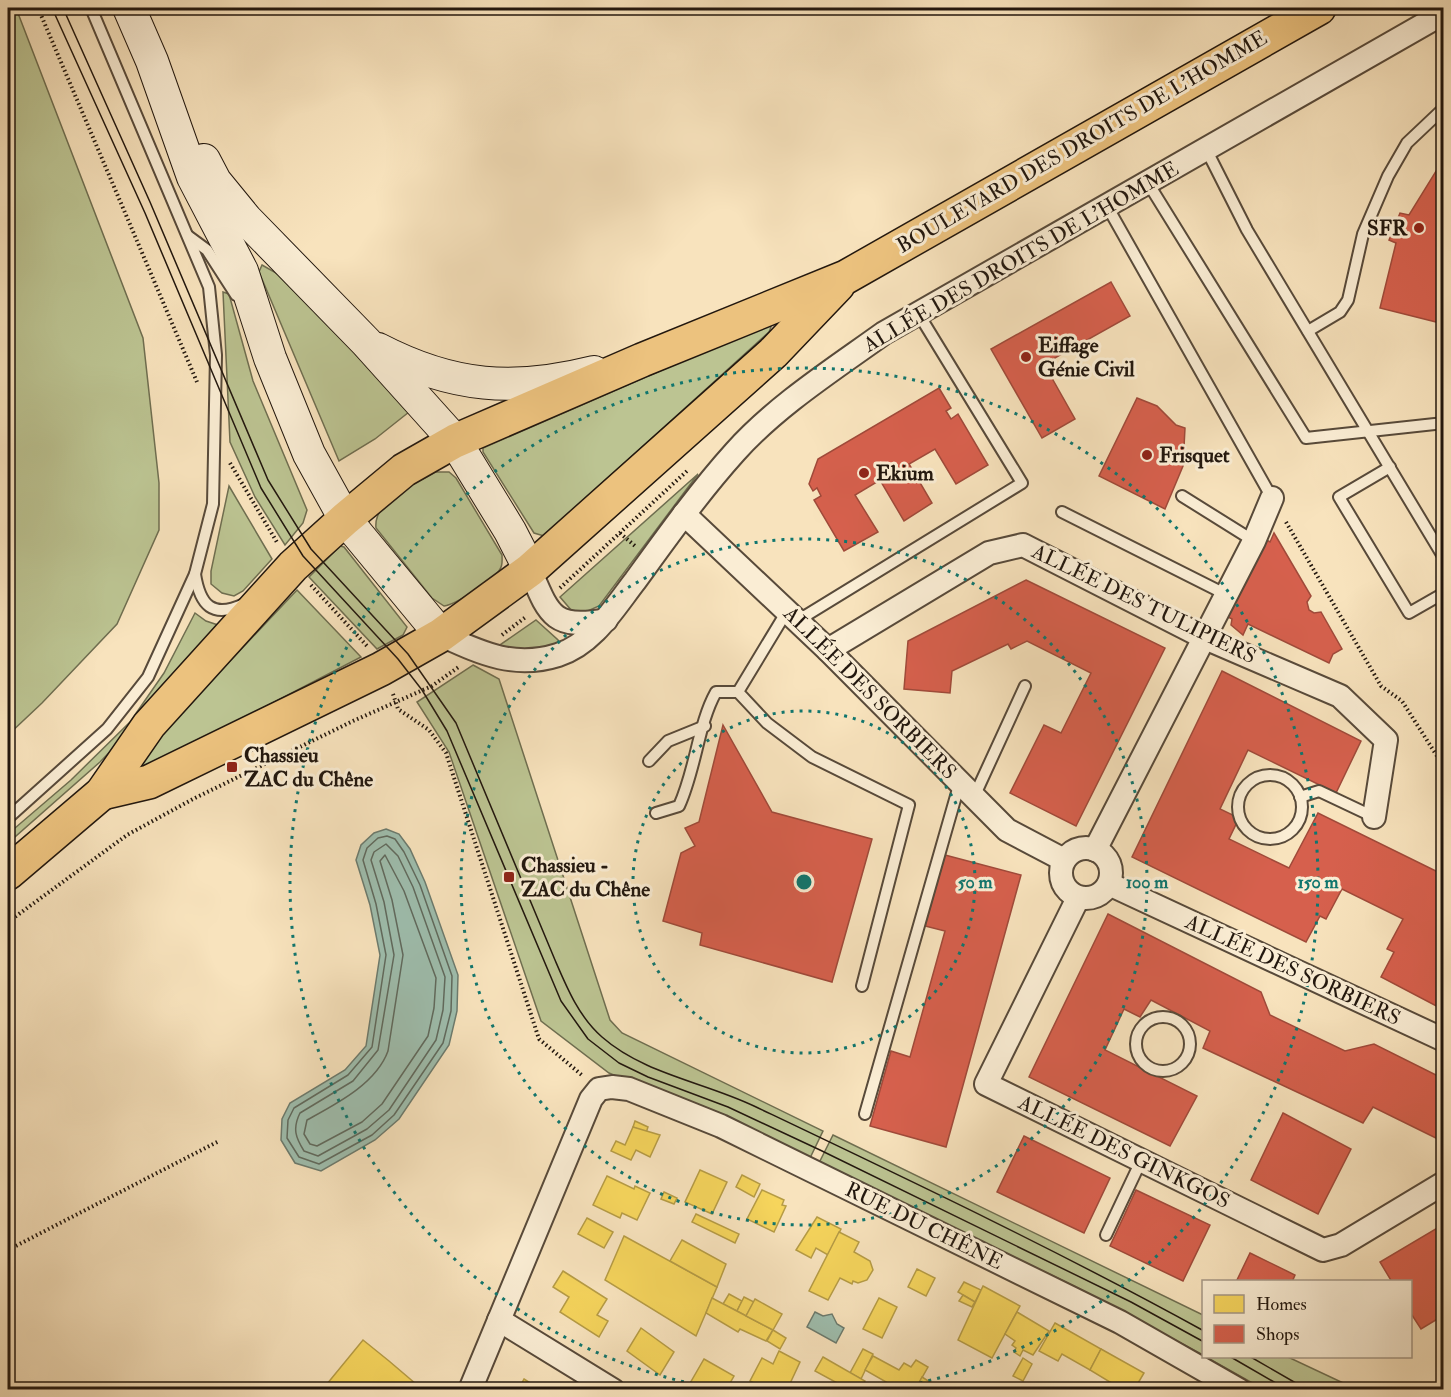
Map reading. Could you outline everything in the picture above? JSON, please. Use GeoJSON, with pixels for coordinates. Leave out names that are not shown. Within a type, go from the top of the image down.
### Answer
{"type":"FeatureCollection","features":[{"type":"Feature","properties":{"kind":"main road","name":"BOULEVARD DES DROITS DE L'HOMME"},"geometry":{"type":"LineString","coordinates":[[102,793],[149,725],[271,591],[311,549],[404,470],[455,441],[642,360],[846,277],[1319,8]]}},
{"type":"Feature","properties":{"kind":"main road","name":"BOULEVARD DES DROITS DE L'HOMME"},"geometry":{"type":"LineString","coordinates":[[102,793],[149,782],[371,674],[441,635],[530,570],[772,353],[846,277]]}},
{"type":"Feature","properties":{"kind":"main road"},"geometry":{"type":"LineString","coordinates":[[8,873],[102,793]]}},
{"type":"Feature","properties":{"kind":"street"},"geometry":{"type":"LineString","coordinates":[[129,8],[152,61],[193,177],[242,271],[270,358],[309,454],[345,519],[441,635]]}},
{"type":"Feature","properties":{"kind":"street","name":"ALLÉE DES DROITS DE L'HOMME"},"geometry":{"type":"LineString","coordinates":[[441,635],[497,658],[529,661],[559,655],[582,644],[606,620],[684,514],[736,450],[800,394],[884,333],[1443,13]]}},
{"type":"Feature","properties":{"kind":"street"},"geometry":{"type":"LineString","coordinates":[[152,61],[215,181],[246,219],[366,342],[455,441],[510,531],[542,599],[565,622],[579,625],[606,620]]}},
{"type":"Feature","properties":{"kind":"street"},"geometry":{"type":"LineString","coordinates":[[366,342],[402,362],[439,374],[494,385],[558,381],[642,360]]}},
{"type":"Feature","properties":{"kind":"street"},"geometry":{"type":"LineString","coordinates":[[1095,850],[1227,595],[1272,498]]}},
{"type":"Feature","properties":{"kind":"street","name":"ALLÉE DES SORBIERS"},"geometry":{"type":"LineString","coordinates":[[684,514],[828,650],[1007,830],[1064,860]]}},
{"type":"Feature","properties":{"kind":"street","name":"ALLÉE DES TULIPIERS"},"geometry":{"type":"LineString","coordinates":[[828,650],[989,553],[1023,544],[1204,638],[1340,696],[1386,740],[1374,817]]}},
{"type":"Feature","properties":{"kind":"street"},"geometry":{"type":"LineString","coordinates":[[1079,849],[1095,850],[1104,855],[1110,864],[1109,884],[1103,893],[1092,898],[1078,898],[1064,887],[1061,875],[1064,860],[1079,849]]}},
{"type":"Feature","properties":{"kind":"street","name":"ALLÉE DES SORBIERS"},"geometry":{"type":"LineString","coordinates":[[1109,884],[1443,1040]]}},
{"type":"Feature","properties":{"kind":"street","name":"ALLÉE DES GINKGOS"},"geometry":{"type":"LineString","coordinates":[[1078,898],[986,1084],[1323,1250],[1341,1245],[1443,1183]]}},
{"type":"Feature","properties":{"kind":"street","name":"RUE DU CHÊNE"},"geometry":{"type":"LineString","coordinates":[[599,1089],[612,1087],[629,1089],[721,1126],[1120,1322],[1239,1389]]}},
{"type":"Feature","properties":{"kind":"street"},"geometry":{"type":"LineString","coordinates":[[470,1389],[591,1100],[599,1089]]}},
{"type":"Feature","properties":{"kind":"street"},"geometry":{"type":"LineString","coordinates":[[499,1320],[613,1389]]}},
{"type":"Feature","properties":{"kind":"lane"},"geometry":{"type":"LineString","coordinates":[[8,818],[107,729],[130,703],[162,651],[195,574],[213,504],[216,356],[208,287],[91,8]]}},
{"type":"Feature","properties":{"kind":"lane"},"geometry":{"type":"LineString","coordinates":[[1308,331],[1340,312],[1348,300],[1364,234],[1388,176],[1407,143],[1443,108]]}},
{"type":"Feature","properties":{"kind":"lane"},"geometry":{"type":"LineString","coordinates":[[1206,149],[1247,230],[1443,558]]}},
{"type":"Feature","properties":{"kind":"lane"},"geometry":{"type":"LineString","coordinates":[[1148,183],[1306,438],[1443,423]]}},
{"type":"Feature","properties":{"kind":"lane"},"geometry":{"type":"LineString","coordinates":[[1107,206],[1272,498]]}},
{"type":"Feature","properties":{"kind":"lane"},"geometry":{"type":"LineString","coordinates":[[188,236],[207,250],[222,269],[270,358]]}},
{"type":"Feature","properties":{"kind":"lane"},"geometry":{"type":"LineString","coordinates":[[738,692],[792,616],[1022,483],[918,313]]}},
{"type":"Feature","properties":{"kind":"lane"},"geometry":{"type":"LineString","coordinates":[[1390,467],[1339,497],[1409,613],[1443,593]]}},
{"type":"Feature","properties":{"kind":"lane"},"geometry":{"type":"LineString","coordinates":[[1182,496],[1254,541]]}},
{"type":"Feature","properties":{"kind":"lane"},"geometry":{"type":"LineString","coordinates":[[1062,512],[1227,595]]}},
{"type":"Feature","properties":{"kind":"lane"},"geometry":{"type":"LineString","coordinates":[[195,574],[201,598],[208,606],[219,610],[230,610],[271,591]]}},
{"type":"Feature","properties":{"kind":"lane"},"geometry":{"type":"LineString","coordinates":[[865,1114],[967,790],[1025,686]]}},
{"type":"Feature","properties":{"kind":"lane"},"geometry":{"type":"LineString","coordinates":[[656,813],[679,806],[690,783],[705,726],[706,709],[716,692],[738,692],[767,723],[812,757],[909,805],[862,986]]}},
{"type":"Feature","properties":{"kind":"lane"},"geometry":{"type":"LineString","coordinates":[[649,761],[668,741],[705,726]]}},
{"type":"Feature","properties":{"kind":"lane"},"geometry":{"type":"LineString","coordinates":[[1276,776],[1287,780],[1300,797],[1299,819],[1285,835],[1263,838],[1246,828],[1240,820],[1238,810],[1242,791],[1257,778],[1276,776]]}},
{"type":"Feature","properties":{"kind":"lane"},"geometry":{"type":"LineString","coordinates":[[1300,797],[1319,791],[1374,817]]}},
{"type":"Feature","properties":{"kind":"lane"},"geometry":{"type":"LineString","coordinates":[[1165,1017],[1181,1024],[1190,1040],[1190,1049],[1181,1064],[1174,1068],[1156,1070],[1142,1060],[1136,1044],[1142,1028],[1148,1022],[1165,1017]]}},
{"type":"Feature","properties":{"kind":"lane"},"geometry":{"type":"LineString","coordinates":[[1106,1235],[1141,1161]]}},
{"type":"Feature","properties":{"kind":"path"},"geometry":{"type":"LineString","coordinates":[[1272,498],[1381,686],[1402,701],[1443,766]]}},
{"type":"Feature","properties":{"kind":"path"},"geometry":{"type":"LineString","coordinates":[[8,922],[127,835],[193,799],[394,702],[405,714],[429,730],[446,753],[539,1039],[599,1089]]}},
{"type":"Feature","properties":{"kind":"path"},"geometry":{"type":"LineString","coordinates":[[8,1250],[219,1140]]}},
{"type":"Feature","properties":{"kind":"green space"},"geometry":{"type":"Polygon","coordinates":[[[8,8],[16,8],[143,338],[159,483],[159,530],[117,624],[42,703],[8,735],[8,8]]]}},
{"type":"Feature","properties":{"kind":"green space"},"geometry":{"type":"Polygon","coordinates":[[[262,265],[285,278],[409,412],[375,439],[339,461],[259,272],[262,265]]]}},
{"type":"Feature","properties":{"kind":"green space"},"geometry":{"type":"Polygon","coordinates":[[[223,292],[229,294],[253,381],[307,510],[303,523],[285,545],[255,497],[230,442],[223,292]]]}},
{"type":"Feature","properties":{"kind":"green space"},"geometry":{"type":"Polygon","coordinates":[[[768,324],[771,327],[769,332],[544,536],[534,533],[483,452],[483,448],[768,324]]]}},
{"type":"Feature","properties":{"kind":"green space"},"geometry":{"type":"Polygon","coordinates":[[[435,472],[449,472],[456,478],[502,555],[501,567],[491,579],[466,596],[444,606],[432,598],[376,528],[381,509],[388,501],[435,472]]]}},
{"type":"Feature","properties":{"kind":"green space"},"geometry":{"type":"Polygon","coordinates":[[[698,474],[599,606],[581,614],[572,611],[560,597],[698,474]]]}},
{"type":"Feature","properties":{"kind":"green space"},"geometry":{"type":"Polygon","coordinates":[[[229,486],[272,559],[243,591],[234,596],[222,593],[211,584],[211,571],[229,486]]]}},
{"type":"Feature","properties":{"kind":"green space"},"geometry":{"type":"Polygon","coordinates":[[[340,546],[344,547],[407,627],[403,635],[377,649],[309,577],[340,546]]]}},
{"type":"Feature","properties":{"kind":"green space"},"geometry":{"type":"Polygon","coordinates":[[[297,590],[361,657],[138,773],[130,767],[297,590]]]}},
{"type":"Feature","properties":{"kind":"green space"},"geometry":{"type":"Polygon","coordinates":[[[195,613],[206,621],[218,625],[193,665],[100,762],[8,843],[8,834],[71,780],[130,722],[164,673],[195,613]]]}},
{"type":"Feature","properties":{"kind":"green space"},"geometry":{"type":"Polygon","coordinates":[[[536,620],[558,640],[559,646],[548,651],[497,647],[536,620]]]}},
{"type":"Feature","properties":{"kind":"green space"},"geometry":{"type":"Polygon","coordinates":[[[473,665],[499,679],[610,1020],[622,1033],[823,1131],[810,1158],[609,1073],[541,1021],[449,752],[417,702],[473,665]]]}},
{"type":"Feature","properties":{"kind":"green space"},"geometry":{"type":"Polygon","coordinates":[[[833,1135],[1202,1315],[1202,1354],[1076,1287],[819,1163],[833,1135]]]}},
{"type":"Feature","properties":{"kind":"green space"},"geometry":{"type":"Polygon","coordinates":[[[1208,1358],[1290,1358],[1356,1389],[1263,1389],[1208,1358]]]}},
{"type":"Feature","properties":{"kind":"water"},"geometry":{"type":"Polygon","coordinates":[[[386,829],[399,834],[410,849],[425,882],[458,975],[457,1011],[449,1045],[399,1119],[375,1140],[321,1171],[295,1163],[281,1140],[282,1119],[290,1103],[345,1070],[366,1046],[380,955],[370,905],[356,860],[361,845],[374,833],[386,829]]]}},
{"type":"Feature","properties":{"kind":"water"},"geometry":{"type":"Polygon","coordinates":[[[815,1312],[823,1316],[832,1314],[837,1324],[844,1328],[836,1343],[807,1327],[815,1312]]]}},
{"type":"Feature","properties":{"kind":"building: Homes"},"geometry":{"type":"Polygon","coordinates":[[[635,1121],[648,1127],[646,1133],[633,1127],[635,1121]]]}},
{"type":"Feature","properties":{"kind":"building: Homes"},"geometry":{"type":"Polygon","coordinates":[[[633,1127],[660,1135],[650,1157],[636,1150],[631,1160],[611,1151],[616,1141],[625,1145],[633,1127]]]}},
{"type":"Feature","properties":{"kind":"building: Homes"},"geometry":{"type":"Polygon","coordinates":[[[700,1170],[727,1182],[712,1214],[685,1202],[700,1170]]]}},
{"type":"Feature","properties":{"kind":"building: Homes"},"geometry":{"type":"Polygon","coordinates":[[[742,1175],[760,1184],[754,1197],[736,1187],[742,1175]]]}},
{"type":"Feature","properties":{"kind":"building: Homes"},"geometry":{"type":"Polygon","coordinates":[[[607,1176],[634,1189],[635,1186],[650,1193],[637,1220],[622,1213],[620,1218],[593,1205],[607,1176]]]}},
{"type":"Feature","properties":{"kind":"building: Homes"},"geometry":{"type":"Polygon","coordinates":[[[762,1190],[784,1200],[782,1205],[786,1206],[774,1232],[747,1219],[762,1190]]]}},
{"type":"Feature","properties":{"kind":"building: Homes"},"geometry":{"type":"Polygon","coordinates":[[[664,1192],[677,1198],[674,1204],[661,1199],[664,1192]]]}},
{"type":"Feature","properties":{"kind":"building: Homes"},"geometry":{"type":"Polygon","coordinates":[[[696,1214],[739,1234],[735,1243],[692,1222],[696,1214]]]}},
{"type":"Feature","properties":{"kind":"building: Homes"},"geometry":{"type":"Polygon","coordinates":[[[817,1217],[841,1229],[828,1255],[816,1248],[811,1258],[796,1250],[817,1217]]]}},
{"type":"Feature","properties":{"kind":"building: Homes"},"geometry":{"type":"Polygon","coordinates":[[[587,1218],[613,1232],[604,1248],[578,1234],[587,1218]]]}},
{"type":"Feature","properties":{"kind":"building: Homes"},"geometry":{"type":"Polygon","coordinates":[[[839,1232],[859,1242],[854,1252],[870,1261],[873,1270],[867,1280],[858,1283],[853,1281],[852,1284],[840,1278],[828,1300],[809,1291],[839,1232]]]}},
{"type":"Feature","properties":{"kind":"building: Homes"},"geometry":{"type":"Polygon","coordinates":[[[624,1236],[717,1287],[696,1336],[605,1280],[624,1236]]]}},
{"type":"Feature","properties":{"kind":"building: Homes"},"geometry":{"type":"Polygon","coordinates":[[[682,1240],[726,1264],[717,1287],[670,1261],[682,1240]]]}},
{"type":"Feature","properties":{"kind":"building: Homes"},"geometry":{"type":"Polygon","coordinates":[[[917,1269],[935,1278],[926,1296],[908,1287],[917,1269]]]}},
{"type":"Feature","properties":{"kind":"building: Homes"},"geometry":{"type":"Polygon","coordinates":[[[563,1271],[607,1299],[597,1315],[608,1321],[599,1337],[560,1312],[569,1297],[553,1287],[563,1271]]]}},
{"type":"Feature","properties":{"kind":"building: Homes"},"geometry":{"type":"Polygon","coordinates":[[[964,1282],[981,1290],[975,1302],[958,1292],[964,1282]]]}},
{"type":"Feature","properties":{"kind":"building: Homes"},"geometry":{"type":"Polygon","coordinates":[[[983,1286],[1020,1306],[992,1358],[958,1340],[983,1286]]]}},
{"type":"Feature","properties":{"kind":"building: Homes"},"geometry":{"type":"Polygon","coordinates":[[[729,1294],[742,1301],[737,1311],[723,1304],[729,1294]]]}},
{"type":"Feature","properties":{"kind":"building: Homes"},"geometry":{"type":"Polygon","coordinates":[[[963,1295],[975,1302],[972,1307],[959,1301],[963,1295]]]}},
{"type":"Feature","properties":{"kind":"building: Homes"},"geometry":{"type":"Polygon","coordinates":[[[744,1297],[754,1302],[746,1316],[737,1311],[744,1297]]]}},
{"type":"Feature","properties":{"kind":"building: Homes"},"geometry":{"type":"Polygon","coordinates":[[[712,1298],[773,1330],[766,1341],[740,1329],[738,1332],[706,1313],[712,1298]]]}},
{"type":"Feature","properties":{"kind":"building: Homes"},"geometry":{"type":"Polygon","coordinates":[[[879,1298],[897,1307],[882,1338],[863,1329],[879,1298]]]}},
{"type":"Feature","properties":{"kind":"building: Homes"},"geometry":{"type":"Polygon","coordinates":[[[755,1299],[782,1314],[773,1330],[746,1316],[755,1299]]]}},
{"type":"Feature","properties":{"kind":"building: Homes"},"geometry":{"type":"Polygon","coordinates":[[[1017,1312],[1049,1331],[1033,1355],[1023,1350],[1020,1356],[1014,1352],[1016,1348],[1012,1345],[1015,1341],[1005,1334],[1017,1312]]]}},
{"type":"Feature","properties":{"kind":"building: Homes"},"geometry":{"type":"Polygon","coordinates":[[[1055,1323],[1101,1349],[1090,1370],[1062,1354],[1058,1361],[1039,1351],[1055,1323]]]}},
{"type":"Feature","properties":{"kind":"building: Homes"},"geometry":{"type":"Polygon","coordinates":[[[641,1328],[674,1352],[660,1375],[627,1351],[641,1328]]]}},
{"type":"Feature","properties":{"kind":"building: Homes"},"geometry":{"type":"Polygon","coordinates":[[[773,1330],[786,1338],[780,1349],[767,1341],[773,1330]]]}},
{"type":"Feature","properties":{"kind":"building: Homes"},"geometry":{"type":"Polygon","coordinates":[[[363,1340],[389,1361],[423,1390],[322,1390],[363,1340]]]}},
{"type":"Feature","properties":{"kind":"building: Homes"},"geometry":{"type":"Polygon","coordinates":[[[863,1349],[873,1354],[861,1379],[850,1373],[863,1349]]]}},
{"type":"Feature","properties":{"kind":"building: Homes"},"geometry":{"type":"Polygon","coordinates":[[[1101,1349],[1144,1373],[1134,1390],[1123,1390],[1090,1370],[1101,1349]]]}},
{"type":"Feature","properties":{"kind":"building: Homes"},"geometry":{"type":"Polygon","coordinates":[[[779,1351],[800,1362],[787,1390],[768,1390],[750,1381],[762,1358],[773,1364],[779,1351]]]}},
{"type":"Feature","properties":{"kind":"building: Homes"},"geometry":{"type":"Polygon","coordinates":[[[873,1356],[899,1370],[904,1363],[911,1367],[916,1360],[928,1367],[915,1390],[900,1390],[865,1370],[873,1356]]]}},
{"type":"Feature","properties":{"kind":"building: Homes"},"geometry":{"type":"Polygon","coordinates":[[[823,1357],[865,1381],[861,1390],[850,1390],[815,1371],[823,1357]]]}},
{"type":"Feature","properties":{"kind":"building: Homes"},"geometry":{"type":"Polygon","coordinates":[[[1023,1358],[1032,1364],[1023,1381],[1013,1376],[1023,1358]]]}},
{"type":"Feature","properties":{"kind":"building: Homes"},"geometry":{"type":"Polygon","coordinates":[[[704,1359],[734,1376],[726,1390],[698,1390],[689,1385],[704,1359]]]}},
{"type":"Feature","properties":{"kind":"building: Homes"},"geometry":{"type":"Polygon","coordinates":[[[922,1377],[930,1382],[926,1390],[915,1390],[922,1377]]]}},
{"type":"Feature","properties":{"kind":"building: Homes"},"geometry":{"type":"Polygon","coordinates":[[[524,1379],[541,1390],[518,1390],[524,1379]]]}},
{"type":"Feature","properties":{"kind":"building: Shops","name":"SFR"},"geometry":{"type":"Polygon","coordinates":[[[1444,147],[1444,324],[1380,308],[1396,243],[1389,240],[1400,213],[1409,215],[1443,160],[1437,155],[1444,147]]]}},
{"type":"Feature","properties":{"kind":"building: Shops","name":"Eiffage Génie Civil"},"geometry":{"type":"Polygon","coordinates":[[[1111,282],[1130,316],[1044,364],[1075,419],[1042,438],[991,349],[1111,282]]]}},
{"type":"Feature","properties":{"kind":"building: Shops","name":"Ekium"},"geometry":{"type":"Polygon","coordinates":[[[939,388],[951,408],[946,411],[951,419],[958,414],[988,465],[956,484],[935,449],[909,464],[932,503],[904,521],[880,480],[855,495],[878,532],[844,551],[814,500],[821,496],[817,488],[813,491],[809,484],[818,459],[939,388]]]}},
{"type":"Feature","properties":{"kind":"building: Shops","name":"Frisquet"},"geometry":{"type":"Polygon","coordinates":[[[1137,398],[1157,406],[1176,425],[1185,428],[1183,466],[1165,509],[1099,476],[1137,398]]]}},
{"type":"Feature","properties":{"kind":"building: Shops"},"geometry":{"type":"Polygon","coordinates":[[[1274,533],[1311,596],[1307,602],[1309,610],[1314,613],[1321,612],[1342,649],[1333,654],[1329,663],[1248,624],[1243,635],[1231,625],[1232,619],[1228,617],[1265,539],[1270,542],[1274,533]]]}},
{"type":"Feature","properties":{"kind":"building: Shops"},"geometry":{"type":"Polygon","coordinates":[[[1026,580],[1165,648],[1076,826],[1010,793],[1044,725],[1061,733],[1091,673],[1027,641],[1011,649],[1008,644],[952,671],[950,693],[904,689],[908,641],[1026,580]]]}},
{"type":"Feature","properties":{"kind":"building: Shops"},"geometry":{"type":"Polygon","coordinates":[[[1222,671],[1361,741],[1336,793],[1248,750],[1220,809],[1239,818],[1229,839],[1289,868],[1318,813],[1444,875],[1444,1010],[1381,977],[1394,952],[1387,949],[1403,919],[1342,889],[1326,919],[1320,916],[1306,942],[1132,857],[1222,671]]]}},
{"type":"Feature","properties":{"kind":"building: Shops"},"geometry":{"type":"Polygon","coordinates":[[[723,725],[772,812],[872,839],[832,982],[700,945],[702,933],[663,921],[681,853],[695,846],[685,828],[699,822],[723,725]]]}},
{"type":"Feature","properties":{"kind":"building: Shops"},"geometry":{"type":"Polygon","coordinates":[[[945,855],[1021,875],[946,1147],[870,1126],[891,1051],[910,1057],[945,931],[925,926],[945,855]]]}},
{"type":"Feature","properties":{"kind":"building: Shops"},"geometry":{"type":"Polygon","coordinates":[[[1108,914],[1261,992],[1270,1015],[1345,1051],[1374,1044],[1444,1079],[1444,1142],[1373,1107],[1363,1123],[1203,1048],[1210,1031],[1151,1000],[1140,1017],[1124,1009],[1105,1050],[1197,1096],[1170,1146],[1029,1077],[1108,914]]]}},
{"type":"Feature","properties":{"kind":"building: Shops"},"geometry":{"type":"Polygon","coordinates":[[[1283,1113],[1351,1149],[1318,1214],[1251,1180],[1283,1113]]]}},
{"type":"Feature","properties":{"kind":"building: Shops"},"geometry":{"type":"Polygon","coordinates":[[[1024,1136],[1110,1178],[1084,1233],[997,1192],[1024,1136]]]}},
{"type":"Feature","properties":{"kind":"building: Shops"},"geometry":{"type":"Polygon","coordinates":[[[1136,1190],[1210,1225],[1183,1281],[1110,1246],[1136,1190]]]}},
{"type":"Feature","properties":{"kind":"building: Shops"},"geometry":{"type":"Polygon","coordinates":[[[1444,1224],[1444,1315],[1421,1329],[1412,1315],[1412,1280],[1391,1280],[1380,1262],[1444,1224]]]}},
{"type":"Feature","properties":{"kind":"building: Shops"},"geometry":{"type":"Polygon","coordinates":[[[1250,1253],[1295,1275],[1293,1280],[1237,1280],[1250,1253]]]}},
{"type":"Feature","properties":{"kind":"tram line"},"geometry":{"type":"LineString","coordinates":[[52,8],[145,213],[261,488],[303,556],[398,659],[422,690],[447,731],[561,1001],[588,1039],[619,1063],[648,1077],[728,1107],[820,1150],[1131,1302],[1202,1341]]}},
{"type":"Feature","properties":{"kind":"tram line"},"geometry":{"type":"LineString","coordinates":[[63,8],[150,202],[268,480],[311,549],[408,654],[456,723],[564,981],[574,1002],[594,1029],[619,1050],[636,1060],[735,1098],[811,1133],[1037,1243],[1202,1330]]}},
{"type":"Feature","properties":{"kind":"tram line"},"geometry":{"type":"LineString","coordinates":[[1232,1358],[1288,1390]]}},
{"type":"Feature","properties":{"kind":"tram line"},"geometry":{"type":"LineString","coordinates":[[1252,1358],[1308,1390]]}},
{"type":"Feature","properties":{"kind":"place","name":"SFR"},"geometry":{"type":"Point","coordinates":[1419,228]}},
{"type":"Feature","properties":{"kind":"place","name":"Eiffage Génie Civil"},"geometry":{"type":"Point","coordinates":[1026,357]}},
{"type":"Feature","properties":{"kind":"place","name":"Frisquet"},"geometry":{"type":"Point","coordinates":[1147,455]}},
{"type":"Feature","properties":{"kind":"place","name":"Ekium"},"geometry":{"type":"Point","coordinates":[864,473]}},
{"type":"Feature","properties":{"kind":"place","name":"Chassieu ZAC du Chêne"},"geometry":{"type":"Point","coordinates":[232,767]}},
{"type":"Feature","properties":{"kind":"place","name":"Chassieu - ZAC du Chêne"},"geometry":{"type":"Point","coordinates":[509,877]}}]}
